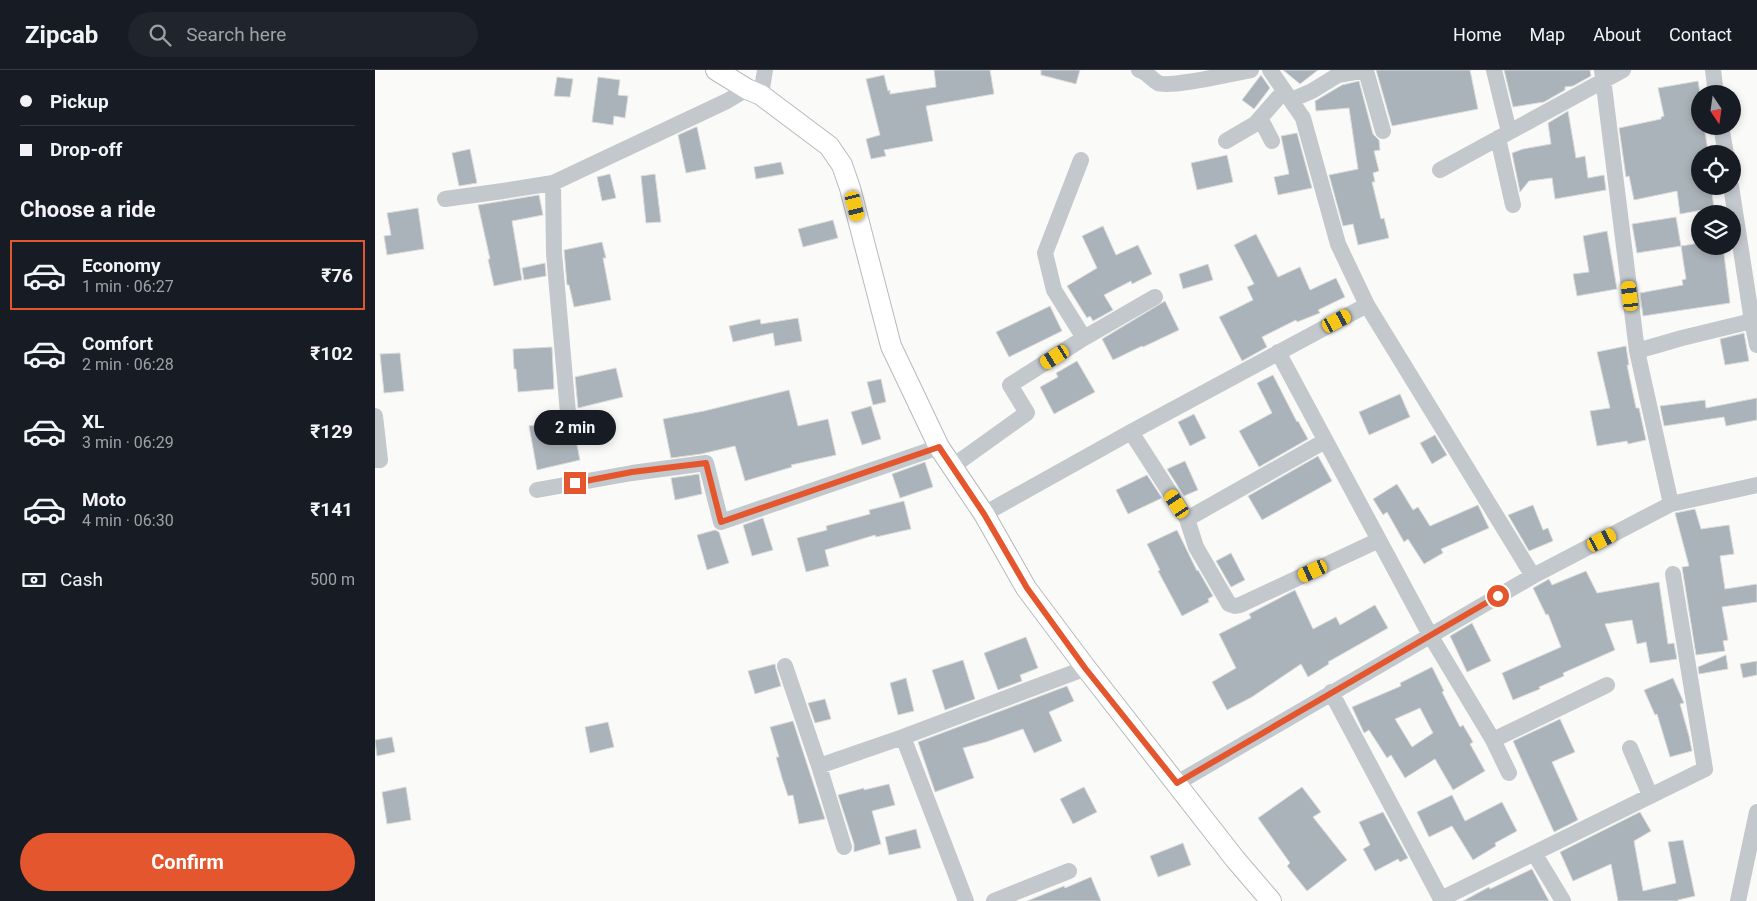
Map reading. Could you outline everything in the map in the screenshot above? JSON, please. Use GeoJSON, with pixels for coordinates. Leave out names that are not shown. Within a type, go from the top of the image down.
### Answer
{"type":"FeatureCollection","features":[{"type":"Feature","properties":{"kind":"main road"},"geometry":{"type":"LineString","coordinates":[[716,70],[754,92],[829,146],[842,165],[850,188],[891,346],[939,447],[984,514],[1027,588],[1085,668],[1235,859],[1271,901]]}},
{"type":"Feature","properties":{"kind":"street"},"geometry":{"type":"LineString","coordinates":[[445,199],[553,183],[727,101],[754,92],[765,70]]}},
{"type":"Feature","properties":{"kind":"street"},"geometry":{"type":"LineString","coordinates":[[1139,70],[1159,83],[1178,83],[1251,70]]}},
{"type":"Feature","properties":{"kind":"street"},"geometry":{"type":"LineString","coordinates":[[1271,70],[1303,118],[1338,244],[1367,305],[1533,576]]}},
{"type":"Feature","properties":{"kind":"street"},"geometry":{"type":"LineString","coordinates":[[1494,70],[1513,205]]}},
{"type":"Feature","properties":{"kind":"street"},"geometry":{"type":"LineString","coordinates":[[1440,170],[1603,75],[1623,70]]}},
{"type":"Feature","properties":{"kind":"street"},"geometry":{"type":"LineString","coordinates":[[1713,70],[1715,85]]}},
{"type":"Feature","properties":{"kind":"street"},"geometry":{"type":"LineString","coordinates":[[1227,141],[1255,124],[1288,96],[1312,92],[1338,75],[1366,71],[1383,131]]}},
{"type":"Feature","properties":{"kind":"street"},"geometry":{"type":"LineString","coordinates":[[1603,75],[1637,351],[1671,504]]}},
{"type":"Feature","properties":{"kind":"street"},"geometry":{"type":"LineString","coordinates":[[1260,118],[1272,141]]}},
{"type":"Feature","properties":{"kind":"street"},"geometry":{"type":"LineString","coordinates":[[1081,160],[1045,253],[1054,290],[1084,338]]}},
{"type":"Feature","properties":{"kind":"street"},"geometry":{"type":"LineString","coordinates":[[553,183],[554,253],[568,413]]}},
{"type":"Feature","properties":{"kind":"street"},"geometry":{"type":"LineString","coordinates":[[1733,195],[1755,320],[1757,345]]}},
{"type":"Feature","properties":{"kind":"street"},"geometry":{"type":"LineString","coordinates":[[953,466],[1027,413],[1010,385],[1084,338],[1155,297]]}},
{"type":"Feature","properties":{"kind":"street"},"geometry":{"type":"LineString","coordinates":[[984,514],[1131,432],[1367,305]]}},
{"type":"Feature","properties":{"kind":"street"},"geometry":{"type":"LineString","coordinates":[[1637,351],[1755,320]]}},
{"type":"Feature","properties":{"kind":"street"},"geometry":{"type":"LineString","coordinates":[[1278,352],[1430,635],[1493,740],[1509,773]]}},
{"type":"Feature","properties":{"kind":"street"},"geometry":{"type":"LineString","coordinates":[[375,416],[380,460],[375,460]]}},
{"type":"Feature","properties":{"kind":"street"},"geometry":{"type":"LineString","coordinates":[[1131,432],[1187,519],[1196,547],[1229,604],[1240,605],[1379,540]]}},
{"type":"Feature","properties":{"kind":"street"},"geometry":{"type":"LineString","coordinates":[[1187,519],[1325,441]]}},
{"type":"Feature","properties":{"kind":"street"},"geometry":{"type":"LineString","coordinates":[[537,490],[632,472],[706,463],[721,522],[939,447]]}},
{"type":"Feature","properties":{"kind":"street"},"geometry":{"type":"LineString","coordinates":[[1177,783],[1533,576],[1671,504],[1757,486]]}},
{"type":"Feature","properties":{"kind":"street"},"geometry":{"type":"LineString","coordinates":[[1331,692],[1441,899],[1705,768],[1673,574]]}},
{"type":"Feature","properties":{"kind":"street"},"geometry":{"type":"LineString","coordinates":[[785,666],[844,847]]}},
{"type":"Feature","properties":{"kind":"street"},"geometry":{"type":"LineString","coordinates":[[819,766],[903,737],[1085,668]]}},
{"type":"Feature","properties":{"kind":"street"},"geometry":{"type":"LineString","coordinates":[[1493,740],[1607,685]]}},
{"type":"Feature","properties":{"kind":"street"},"geometry":{"type":"LineString","coordinates":[[903,737],[966,901]]}},
{"type":"Feature","properties":{"kind":"street"},"geometry":{"type":"LineString","coordinates":[[1631,748],[1650,795]]}},
{"type":"Feature","properties":{"kind":"street"},"geometry":{"type":"LineString","coordinates":[[1738,901],[1757,812]]}},
{"type":"Feature","properties":{"kind":"street"},"geometry":{"type":"LineString","coordinates":[[1534,852],[1563,901]]}},
{"type":"Feature","properties":{"kind":"street"},"geometry":{"type":"LineString","coordinates":[[994,901],[1069,871]]}},
{"type":"Feature","properties":{"kind":"building"},"geometry":{"type":"Polygon","coordinates":[[[934,70],[990,70],[994,94],[926,106],[933,141],[884,150],[886,156],[871,159],[866,139],[880,135],[866,79],[884,75],[890,94],[936,87],[934,70]]]}},
{"type":"Feature","properties":{"kind":"building"},"geometry":{"type":"Polygon","coordinates":[[[1041,70],[1080,70],[1076,84],[1041,75],[1041,70]]]}},
{"type":"Feature","properties":{"kind":"building"},"geometry":{"type":"Polygon","coordinates":[[[1283,70],[1318,70],[1300,84],[1283,70]]]}},
{"type":"Feature","properties":{"kind":"building"},"geometry":{"type":"Polygon","coordinates":[[[1376,70],[1470,70],[1478,109],[1392,126],[1376,70]]]}},
{"type":"Feature","properties":{"kind":"building"},"geometry":{"type":"Polygon","coordinates":[[[1504,70],[1590,70],[1591,76],[1573,86],[1565,87],[1565,90],[1544,102],[1513,107],[1504,70]]]}},
{"type":"Feature","properties":{"kind":"building"},"geometry":{"type":"Polygon","coordinates":[[[1261,75],[1270,88],[1254,109],[1242,100],[1261,75]]]}},
{"type":"Feature","properties":{"kind":"building"},"geometry":{"type":"Polygon","coordinates":[[[557,77],[573,79],[570,97],[554,96],[557,77]]]}},
{"type":"Feature","properties":{"kind":"building"},"geometry":{"type":"Polygon","coordinates":[[[598,77],[620,80],[618,95],[628,96],[625,118],[614,116],[613,125],[592,122],[598,77]]]}},
{"type":"Feature","properties":{"kind":"building"},"geometry":{"type":"Polygon","coordinates":[[[1359,81],[1373,134],[1379,140],[1380,150],[1374,151],[1379,171],[1373,173],[1375,182],[1372,182],[1381,219],[1384,218],[1389,238],[1358,245],[1353,224],[1343,226],[1329,175],[1358,169],[1349,108],[1316,111],[1315,101],[1342,85],[1359,81]]]}},
{"type":"Feature","properties":{"kind":"building"},"geometry":{"type":"Polygon","coordinates":[[[1698,81],[1699,85],[1691,85],[1691,135],[1705,135],[1707,145],[1691,145],[1691,195],[1712,195],[1714,205],[1691,205],[1691,212],[1680,214],[1677,191],[1634,200],[1629,176],[1626,177],[1619,128],[1661,119],[1664,116],[1658,88],[1698,81]]]}},
{"type":"Feature","properties":{"kind":"building"},"geometry":{"type":"Polygon","coordinates":[[[1568,111],[1576,158],[1585,156],[1588,178],[1604,175],[1606,190],[1555,199],[1552,178],[1529,181],[1520,192],[1512,153],[1551,144],[1548,123],[1568,111]]]}},
{"type":"Feature","properties":{"kind":"building"},"geometry":{"type":"Polygon","coordinates":[[[696,127],[706,169],[686,173],[678,135],[696,127]]]}},
{"type":"Feature","properties":{"kind":"building"},"geometry":{"type":"Polygon","coordinates":[[[1297,133],[1312,188],[1278,195],[1274,177],[1289,174],[1281,136],[1297,133]]]}},
{"type":"Feature","properties":{"kind":"building"},"geometry":{"type":"Polygon","coordinates":[[[470,149],[477,183],[459,186],[452,153],[470,149]]]}},
{"type":"Feature","properties":{"kind":"building"},"geometry":{"type":"Polygon","coordinates":[[[1227,155],[1233,182],[1197,190],[1191,163],[1227,155]]]}},
{"type":"Feature","properties":{"kind":"building"},"geometry":{"type":"Polygon","coordinates":[[[781,162],[784,174],[756,179],[754,167],[781,162]]]}},
{"type":"Feature","properties":{"kind":"building"},"geometry":{"type":"Polygon","coordinates":[[[610,174],[616,198],[602,201],[597,177],[610,174]]]}},
{"type":"Feature","properties":{"kind":"building"},"geometry":{"type":"Polygon","coordinates":[[[655,174],[661,222],[646,223],[641,176],[655,174]]]}},
{"type":"Feature","properties":{"kind":"building"},"geometry":{"type":"Polygon","coordinates":[[[539,195],[543,215],[512,221],[522,280],[494,286],[478,205],[539,195]]]}},
{"type":"Feature","properties":{"kind":"building"},"geometry":{"type":"Polygon","coordinates":[[[418,208],[424,249],[387,255],[384,236],[391,235],[387,213],[418,208]]]}},
{"type":"Feature","properties":{"kind":"building"},"geometry":{"type":"Polygon","coordinates":[[[1676,217],[1681,246],[1637,253],[1632,224],[1676,217]]]}},
{"type":"Feature","properties":{"kind":"building"},"geometry":{"type":"Polygon","coordinates":[[[833,220],[838,238],[803,247],[798,229],[833,220]]]}},
{"type":"Feature","properties":{"kind":"building"},"geometry":{"type":"Polygon","coordinates":[[[1103,226],[1116,255],[1138,245],[1152,274],[1132,284],[1131,281],[1104,295],[1113,310],[1093,321],[1090,316],[1087,318],[1067,286],[1097,268],[1082,236],[1103,226]]]}},
{"type":"Feature","properties":{"kind":"building"},"geometry":{"type":"Polygon","coordinates":[[[1607,231],[1617,289],[1577,296],[1573,274],[1589,272],[1583,236],[1607,231]]]}},
{"type":"Feature","properties":{"kind":"building"},"geometry":{"type":"Polygon","coordinates":[[[1256,234],[1278,277],[1300,267],[1310,290],[1336,278],[1345,297],[1318,310],[1320,313],[1297,322],[1296,320],[1262,337],[1267,347],[1242,361],[1219,317],[1253,300],[1247,287],[1254,284],[1234,245],[1256,234]]]}},
{"type":"Feature","properties":{"kind":"building"},"geometry":{"type":"Polygon","coordinates":[[[602,242],[611,300],[574,307],[569,285],[567,285],[564,250],[602,242]]]}},
{"type":"Feature","properties":{"kind":"building"},"geometry":{"type":"Polygon","coordinates":[[[1691,244],[1691,255],[1724,255],[1730,303],[1643,316],[1640,293],[1683,285],[1682,280],[1686,279],[1681,246],[1691,244]]]}},
{"type":"Feature","properties":{"kind":"building"},"geometry":{"type":"Polygon","coordinates":[[[545,263],[546,276],[524,280],[522,268],[545,263]]]}},
{"type":"Feature","properties":{"kind":"building"},"geometry":{"type":"Polygon","coordinates":[[[1208,264],[1213,280],[1183,289],[1179,274],[1208,264]]]}},
{"type":"Feature","properties":{"kind":"building"},"geometry":{"type":"Polygon","coordinates":[[[1165,301],[1179,330],[1113,360],[1102,339],[1165,301]]]}},
{"type":"Feature","properties":{"kind":"building"},"geometry":{"type":"Polygon","coordinates":[[[1050,306],[1062,331],[1009,357],[996,332],[1050,306]]]}},
{"type":"Feature","properties":{"kind":"building"},"geometry":{"type":"Polygon","coordinates":[[[798,318],[802,341],[775,346],[773,333],[733,342],[729,326],[760,319],[761,324],[798,318]]]}},
{"type":"Feature","properties":{"kind":"building"},"geometry":{"type":"Polygon","coordinates":[[[1744,333],[1749,361],[1725,365],[1720,339],[1744,333]]]}},
{"type":"Feature","properties":{"kind":"building"},"geometry":{"type":"Polygon","coordinates":[[[1626,346],[1629,365],[1627,365],[1636,408],[1639,408],[1646,440],[1628,444],[1627,441],[1597,446],[1590,411],[1610,408],[1597,352],[1626,346]]]}},
{"type":"Feature","properties":{"kind":"building"},"geometry":{"type":"Polygon","coordinates":[[[552,347],[554,389],[518,392],[513,349],[552,347]]]}},
{"type":"Feature","properties":{"kind":"building"},"geometry":{"type":"Polygon","coordinates":[[[400,353],[404,391],[384,393],[380,354],[400,353]]]}},
{"type":"Feature","properties":{"kind":"building"},"geometry":{"type":"Polygon","coordinates":[[[1077,361],[1095,392],[1054,414],[1040,387],[1058,377],[1056,373],[1077,361]]]}},
{"type":"Feature","properties":{"kind":"building"},"geometry":{"type":"Polygon","coordinates":[[[616,368],[623,397],[578,408],[575,377],[616,368]]]}},
{"type":"Feature","properties":{"kind":"building"},"geometry":{"type":"Polygon","coordinates":[[[1273,375],[1308,439],[1259,467],[1239,431],[1272,413],[1257,383],[1273,375]]]}},
{"type":"Feature","properties":{"kind":"building"},"geometry":{"type":"Polygon","coordinates":[[[881,379],[886,402],[873,405],[867,382],[881,379]]]}},
{"type":"Feature","properties":{"kind":"building"},"geometry":{"type":"Polygon","coordinates":[[[789,390],[798,426],[828,419],[836,455],[791,465],[792,467],[745,481],[735,446],[701,454],[671,458],[663,419],[789,390]]]}},
{"type":"Feature","properties":{"kind":"building"},"geometry":{"type":"Polygon","coordinates":[[[1400,394],[1410,417],[1369,435],[1359,412],[1400,394]]]}},
{"type":"Feature","properties":{"kind":"building"},"geometry":{"type":"Polygon","coordinates":[[[1757,398],[1757,420],[1726,426],[1724,417],[1664,426],[1660,406],[1705,400],[1706,408],[1757,398]]]}},
{"type":"Feature","properties":{"kind":"building"},"geometry":{"type":"Polygon","coordinates":[[[871,406],[881,439],[862,445],[851,412],[871,406]]]}},
{"type":"Feature","properties":{"kind":"building"},"geometry":{"type":"Polygon","coordinates":[[[1194,414],[1206,438],[1190,446],[1178,422],[1194,414]]]}},
{"type":"Feature","properties":{"kind":"building"},"geometry":{"type":"Polygon","coordinates":[[[546,423],[548,436],[574,430],[580,460],[537,470],[529,426],[546,423]]]}},
{"type":"Feature","properties":{"kind":"building"},"geometry":{"type":"Polygon","coordinates":[[[1435,435],[1447,455],[1432,464],[1420,443],[1435,435]]]}},
{"type":"Feature","properties":{"kind":"building"},"geometry":{"type":"Polygon","coordinates":[[[1318,456],[1332,481],[1262,520],[1248,496],[1318,456]]]}},
{"type":"Feature","properties":{"kind":"building"},"geometry":{"type":"Polygon","coordinates":[[[1185,461],[1198,490],[1184,496],[1167,469],[1185,461]]]}},
{"type":"Feature","properties":{"kind":"building"},"geometry":{"type":"Polygon","coordinates":[[[925,462],[933,487],[900,498],[892,474],[925,462]]]}},
{"type":"Feature","properties":{"kind":"building"},"geometry":{"type":"Polygon","coordinates":[[[699,474],[702,494],[675,500],[671,478],[699,474]]]}},
{"type":"Feature","properties":{"kind":"building"},"geometry":{"type":"Polygon","coordinates":[[[1147,475],[1162,498],[1128,514],[1116,490],[1147,475]]]}},
{"type":"Feature","properties":{"kind":"building"},"geometry":{"type":"Polygon","coordinates":[[[1397,484],[1413,510],[1418,507],[1430,526],[1478,505],[1489,528],[1441,549],[1443,553],[1424,564],[1408,539],[1404,542],[1387,512],[1383,515],[1373,499],[1397,484]]]}},
{"type":"Feature","properties":{"kind":"building"},"geometry":{"type":"Polygon","coordinates":[[[904,501],[911,529],[876,537],[875,535],[825,550],[829,566],[806,572],[797,538],[827,530],[826,526],[870,514],[869,510],[904,501]]]}},
{"type":"Feature","properties":{"kind":"building"},"geometry":{"type":"Polygon","coordinates":[[[1533,505],[1543,530],[1548,528],[1553,541],[1529,551],[1508,515],[1533,505]]]}},
{"type":"Feature","properties":{"kind":"building"},"geometry":{"type":"Polygon","coordinates":[[[1695,509],[1701,529],[1729,525],[1734,554],[1720,556],[1725,589],[1757,584],[1757,602],[1722,607],[1728,640],[1723,641],[1725,651],[1696,655],[1682,567],[1689,566],[1675,513],[1695,509]]]}},
{"type":"Feature","properties":{"kind":"building"},"geometry":{"type":"Polygon","coordinates":[[[763,518],[773,550],[752,556],[743,525],[763,518]]]}},
{"type":"Feature","properties":{"kind":"building"},"geometry":{"type":"Polygon","coordinates":[[[715,530],[719,532],[729,563],[707,570],[697,535],[715,530]]]}},
{"type":"Feature","properties":{"kind":"building"},"geometry":{"type":"Polygon","coordinates":[[[1177,530],[1197,571],[1213,596],[1208,599],[1209,602],[1182,616],[1158,571],[1160,570],[1147,544],[1177,530]]]}},
{"type":"Feature","properties":{"kind":"building"},"geometry":{"type":"Polygon","coordinates":[[[1231,553],[1245,580],[1231,587],[1216,561],[1231,553]]]}},
{"type":"Feature","properties":{"kind":"building"},"geometry":{"type":"Polygon","coordinates":[[[1586,571],[1597,593],[1659,582],[1668,644],[1674,643],[1677,659],[1650,663],[1646,642],[1637,644],[1632,620],[1605,624],[1615,650],[1563,673],[1564,676],[1539,687],[1540,689],[1513,700],[1502,673],[1561,647],[1548,614],[1546,615],[1533,588],[1549,579],[1552,585],[1586,571]]]}},
{"type":"Feature","properties":{"kind":"building"},"geometry":{"type":"Polygon","coordinates":[[[1295,590],[1313,629],[1336,617],[1340,625],[1375,605],[1388,628],[1328,662],[1329,664],[1308,677],[1301,664],[1252,697],[1227,710],[1212,682],[1236,668],[1219,634],[1251,618],[1249,614],[1295,590]]]}},
{"type":"Feature","properties":{"kind":"building"},"geometry":{"type":"Polygon","coordinates":[[[1472,623],[1491,661],[1467,672],[1450,636],[1472,623]]]}},
{"type":"Feature","properties":{"kind":"building"},"geometry":{"type":"Polygon","coordinates":[[[1026,637],[1038,668],[1020,675],[1022,681],[998,690],[984,653],[1026,637]]]}},
{"type":"Feature","properties":{"kind":"building"},"geometry":{"type":"Polygon","coordinates":[[[1726,655],[1728,669],[1699,674],[1698,667],[1726,655]]]}},
{"type":"Feature","properties":{"kind":"building"},"geometry":{"type":"Polygon","coordinates":[[[963,660],[975,699],[945,710],[932,670],[963,660]]]}},
{"type":"Feature","properties":{"kind":"building"},"geometry":{"type":"Polygon","coordinates":[[[1757,661],[1757,675],[1743,678],[1740,664],[1757,661]]]}},
{"type":"Feature","properties":{"kind":"building"},"geometry":{"type":"Polygon","coordinates":[[[775,664],[781,686],[755,694],[748,671],[775,664]]]}},
{"type":"Feature","properties":{"kind":"building"},"geometry":{"type":"Polygon","coordinates":[[[1432,667],[1444,691],[1442,692],[1460,727],[1463,725],[1473,742],[1470,744],[1485,771],[1453,790],[1435,759],[1405,778],[1391,755],[1387,758],[1369,730],[1364,733],[1352,707],[1401,686],[1400,683],[1432,667]],[[1420,708],[1395,719],[1412,747],[1433,733],[1420,708]]]}},
{"type":"Feature","properties":{"kind":"building"},"geometry":{"type":"Polygon","coordinates":[[[906,678],[914,711],[898,715],[890,683],[906,678]]]}},
{"type":"Feature","properties":{"kind":"building"},"geometry":{"type":"Polygon","coordinates":[[[1673,678],[1684,703],[1680,704],[1692,751],[1670,757],[1657,714],[1655,715],[1644,690],[1673,678]]]}},
{"type":"Feature","properties":{"kind":"building"},"geometry":{"type":"Polygon","coordinates":[[[1067,686],[1074,701],[1049,712],[1062,741],[1034,753],[1023,729],[963,748],[974,778],[935,792],[918,742],[1067,686]]]}},
{"type":"Feature","properties":{"kind":"building"},"geometry":{"type":"Polygon","coordinates":[[[825,699],[831,719],[815,723],[808,703],[825,699]]]}},
{"type":"Feature","properties":{"kind":"building"},"geometry":{"type":"Polygon","coordinates":[[[1560,719],[1575,752],[1552,762],[1578,820],[1554,832],[1513,741],[1560,719]]]}},
{"type":"Feature","properties":{"kind":"building"},"geometry":{"type":"Polygon","coordinates":[[[793,721],[825,819],[799,824],[793,795],[788,796],[782,778],[776,757],[779,757],[770,727],[793,721]]]}},
{"type":"Feature","properties":{"kind":"building"},"geometry":{"type":"Polygon","coordinates":[[[608,722],[614,747],[590,753],[585,727],[608,722]]]}},
{"type":"Feature","properties":{"kind":"building"},"geometry":{"type":"Polygon","coordinates":[[[392,737],[395,752],[377,756],[375,740],[392,737]]]}},
{"type":"Feature","properties":{"kind":"building"},"geometry":{"type":"Polygon","coordinates":[[[889,784],[895,805],[872,811],[881,844],[854,852],[854,844],[838,795],[889,784]]]}},
{"type":"Feature","properties":{"kind":"building"},"geometry":{"type":"Polygon","coordinates":[[[406,787],[411,820],[387,824],[382,792],[406,787]]]}},
{"type":"Feature","properties":{"kind":"building"},"geometry":{"type":"Polygon","coordinates":[[[1084,787],[1097,812],[1073,824],[1060,799],[1084,787]]]}},
{"type":"Feature","properties":{"kind":"building"},"geometry":{"type":"Polygon","coordinates":[[[1302,787],[1321,812],[1313,817],[1347,860],[1307,891],[1287,866],[1290,863],[1258,818],[1302,787]]]}},
{"type":"Feature","properties":{"kind":"building"},"geometry":{"type":"Polygon","coordinates":[[[1452,795],[1465,821],[1502,802],[1517,831],[1495,843],[1496,846],[1473,860],[1452,826],[1429,837],[1417,812],[1452,795]]]}},
{"type":"Feature","properties":{"kind":"building"},"geometry":{"type":"Polygon","coordinates":[[[1383,812],[1408,858],[1400,862],[1398,859],[1375,871],[1363,849],[1370,845],[1359,822],[1383,812]]]}},
{"type":"Feature","properties":{"kind":"building"},"geometry":{"type":"Polygon","coordinates":[[[1640,812],[1651,831],[1634,841],[1643,891],[1676,883],[1668,842],[1683,840],[1695,896],[1678,901],[1618,901],[1611,864],[1573,881],[1560,852],[1640,812]]]}},
{"type":"Feature","properties":{"kind":"building"},"geometry":{"type":"Polygon","coordinates":[[[916,829],[921,848],[889,855],[885,837],[916,829]]]}},
{"type":"Feature","properties":{"kind":"building"},"geometry":{"type":"Polygon","coordinates":[[[1183,843],[1191,865],[1158,877],[1150,856],[1183,843]]]}},
{"type":"Feature","properties":{"kind":"building"},"geometry":{"type":"Polygon","coordinates":[[[1532,869],[1549,901],[1463,901],[1489,887],[1490,889],[1532,869]]]}},
{"type":"Feature","properties":{"kind":"building"},"geometry":{"type":"Polygon","coordinates":[[[1091,877],[1101,901],[1027,901],[1064,886],[1065,888],[1091,877]]]}},
{"type":"Feature","properties":{"kind":"route"},"geometry":{"type":"LineString","coordinates":[[575,483],[632,472],[706,463],[721,522],[939,447],[984,514],[1027,588],[1085,668],[1177,783],[1498,596]]}}]}
